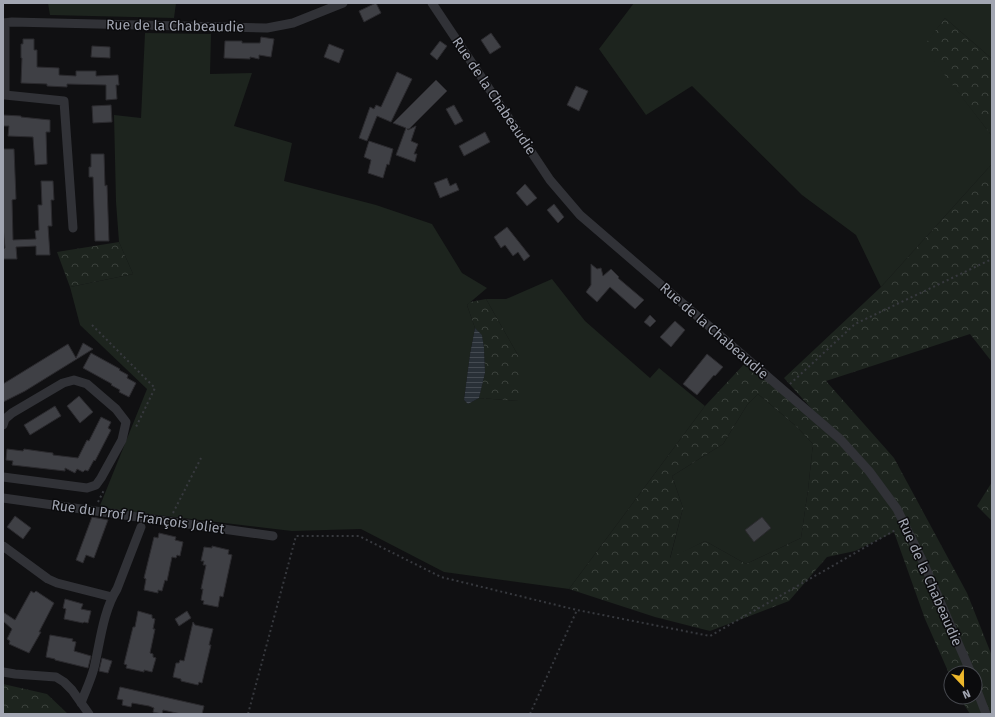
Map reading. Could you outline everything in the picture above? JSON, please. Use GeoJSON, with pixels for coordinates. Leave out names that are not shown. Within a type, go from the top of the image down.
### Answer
{"type":"FeatureCollection","features":[{"type":"Feature","properties":{"kind":"street","name":"Rue de la Chabeaudie"},"geometry":{"type":"LineString","coordinates":[[4,23],[267,28],[293,23],[343,3]]}},
{"type":"Feature","properties":{"kind":"street","name":"Rue de la Chabeaudie"},"geometry":{"type":"LineString","coordinates":[[432,3],[550,180],[580,215],[840,440],[864,466],[897,509],[924,564],[968,665]]}},
{"type":"Feature","properties":{"kind":"street"},"geometry":{"type":"LineString","coordinates":[[4,23],[6,95],[64,101],[73,228]]}},
{"type":"Feature","properties":{"kind":"street"},"geometry":{"type":"LineString","coordinates":[[3,425],[5,420],[12,413],[63,383],[74,380],[87,384],[116,408],[126,422],[122,440],[96,485],[88,488],[3,477]]}},
{"type":"Feature","properties":{"kind":"street","name":"Rue du Prof J François Joliet"},"geometry":{"type":"LineString","coordinates":[[3,498],[273,536]]}},
{"type":"Feature","properties":{"kind":"street"},"geometry":{"type":"LineString","coordinates":[[81,703],[93,671],[108,607],[117,589],[141,527]]}},
{"type":"Feature","properties":{"kind":"street"},"geometry":{"type":"LineString","coordinates":[[3,546],[57,583],[112,597]]}},
{"type":"Feature","properties":{"kind":"street"},"geometry":{"type":"LineString","coordinates":[[3,672],[56,677],[72,690],[89,714]]}},
{"type":"Feature","properties":{"kind":"path"},"geometry":{"type":"LineString","coordinates":[[783,391],[855,324],[992,259]]}},
{"type":"Feature","properties":{"kind":"path"},"geometry":{"type":"LineString","coordinates":[[168,522],[201,458]]}},
{"type":"Feature","properties":{"kind":"path"},"geometry":{"type":"LineString","coordinates":[[248,714],[296,536],[359,536],[441,577],[577,610],[710,636],[905,525]]}},
{"type":"Feature","properties":{"kind":"path"},"geometry":{"type":"LineString","coordinates":[[530,714],[577,610]]}},
{"type":"Feature","properties":{"kind":"green space"},"geometry":{"type":"Polygon","coordinates":[[[48,3],[176,3],[174,18],[50,15],[48,3]]]}},
{"type":"Feature","properties":{"kind":"green space"},"geometry":{"type":"Polygon","coordinates":[[[634,3],[992,3],[992,59],[945,18],[924,47],[992,136],[992,164],[881,287],[856,235],[802,195],[692,86],[646,115],[599,49],[634,3]]]}},
{"type":"Feature","properties":{"kind":"green space"},"geometry":{"type":"Polygon","coordinates":[[[945,18],[992,59],[992,136],[923,47],[945,18]]]}},
{"type":"Feature","properties":{"kind":"green space"},"geometry":{"type":"Polygon","coordinates":[[[145,33],[211,34],[210,74],[252,73],[234,126],[292,143],[284,181],[376,205],[432,224],[462,273],[487,288],[467,305],[475,328],[464,400],[468,404],[479,398],[519,401],[519,357],[486,299],[506,299],[552,279],[585,321],[650,378],[659,368],[705,406],[569,589],[444,572],[361,529],[292,531],[99,508],[147,389],[80,325],[70,287],[133,274],[119,242],[116,202],[114,115],[141,118],[145,33]]]}},
{"type":"Feature","properties":{"kind":"green space"},"geometry":{"type":"Polygon","coordinates":[[[992,164],[992,362],[970,334],[826,381],[894,458],[967,593],[992,656],[992,714],[970,714],[964,705],[983,705],[983,665],[945,665],[925,619],[894,532],[855,551],[827,557],[789,601],[710,631],[655,617],[569,589],[705,406],[748,360],[836,436],[784,378],[881,287],[992,164]],[[758,394],[747,405],[723,444],[672,476],[683,508],[670,558],[705,541],[746,564],[801,538],[813,444],[796,426],[758,394]]]}},
{"type":"Feature","properties":{"kind":"green space"},"geometry":{"type":"Polygon","coordinates":[[[119,242],[133,274],[70,287],[57,252],[119,242]]]}},
{"type":"Feature","properties":{"kind":"green space"},"geometry":{"type":"Polygon","coordinates":[[[486,299],[519,357],[519,401],[479,398],[485,373],[484,348],[482,335],[475,328],[467,305],[470,302],[486,299]]]}},
{"type":"Feature","properties":{"kind":"green space"},"geometry":{"type":"Polygon","coordinates":[[[758,394],[796,426],[813,444],[801,538],[746,564],[705,541],[670,559],[683,508],[672,476],[723,444],[747,405],[758,394]]]}},
{"type":"Feature","properties":{"kind":"green space"},"geometry":{"type":"Polygon","coordinates":[[[992,482],[992,521],[977,506],[992,482]]]}},
{"type":"Feature","properties":{"kind":"green space"},"geometry":{"type":"Polygon","coordinates":[[[3,684],[47,694],[68,714],[3,714],[3,684]]]}},
{"type":"Feature","properties":{"kind":"shaded area"},"geometry":{"type":"Polygon","coordinates":[[[475,328],[482,335],[485,373],[479,398],[468,404],[464,400],[475,328]]]}},
{"type":"Feature","properties":{"kind":"building"},"geometry":{"type":"Polygon","coordinates":[[[376,3],[381,13],[364,22],[359,11],[376,3]]]}},
{"type":"Feature","properties":{"kind":"building"},"geometry":{"type":"Polygon","coordinates":[[[491,33],[501,47],[490,54],[481,40],[491,33]]]}},
{"type":"Feature","properties":{"kind":"building"},"geometry":{"type":"Polygon","coordinates":[[[261,37],[274,39],[271,57],[259,55],[259,59],[250,57],[250,59],[224,58],[225,41],[260,43],[261,37]]]}},
{"type":"Feature","properties":{"kind":"building"},"geometry":{"type":"Polygon","coordinates":[[[23,39],[34,39],[34,50],[37,50],[37,67],[59,68],[59,75],[76,76],[76,71],[96,71],[96,76],[118,75],[119,85],[116,85],[117,99],[106,100],[106,85],[67,84],[67,87],[47,86],[47,84],[21,83],[21,44],[23,44],[23,39]]]}},
{"type":"Feature","properties":{"kind":"building"},"geometry":{"type":"Polygon","coordinates":[[[440,41],[447,46],[437,60],[430,54],[440,41]]]}},
{"type":"Feature","properties":{"kind":"building"},"geometry":{"type":"Polygon","coordinates":[[[329,44],[344,50],[339,63],[324,57],[329,44]]]}},
{"type":"Feature","properties":{"kind":"building"},"geometry":{"type":"Polygon","coordinates":[[[92,46],[110,47],[110,58],[91,57],[92,46]]]}},
{"type":"Feature","properties":{"kind":"building"},"geometry":{"type":"Polygon","coordinates":[[[397,72],[412,79],[391,122],[377,116],[367,141],[359,138],[370,107],[374,109],[376,105],[381,107],[397,72]]]}},
{"type":"Feature","properties":{"kind":"building"},"geometry":{"type":"Polygon","coordinates":[[[436,80],[447,91],[409,129],[407,129],[408,130],[416,126],[411,141],[418,144],[414,154],[417,154],[415,162],[396,155],[406,128],[393,123],[436,80]]]}},
{"type":"Feature","properties":{"kind":"building"},"geometry":{"type":"Polygon","coordinates":[[[576,86],[588,91],[579,111],[567,105],[576,86]]]}},
{"type":"Feature","properties":{"kind":"building"},"geometry":{"type":"Polygon","coordinates":[[[111,105],[112,122],[93,123],[92,106],[111,105]]]}},
{"type":"Feature","properties":{"kind":"building"},"geometry":{"type":"Polygon","coordinates":[[[454,105],[463,121],[455,125],[446,109],[454,105]]]}},
{"type":"Feature","properties":{"kind":"building"},"geometry":{"type":"Polygon","coordinates":[[[3,115],[50,120],[50,132],[46,132],[47,164],[35,165],[33,137],[8,136],[9,126],[3,126],[3,115]]]}},
{"type":"Feature","properties":{"kind":"building"},"geometry":{"type":"Polygon","coordinates":[[[485,132],[490,142],[464,156],[459,146],[485,132]]]}},
{"type":"Feature","properties":{"kind":"building"},"geometry":{"type":"Polygon","coordinates":[[[369,141],[393,149],[389,165],[387,164],[383,178],[368,173],[371,160],[364,157],[369,141]]]}},
{"type":"Feature","properties":{"kind":"building"},"geometry":{"type":"Polygon","coordinates":[[[3,149],[14,149],[16,199],[12,200],[13,240],[36,239],[35,231],[39,230],[38,205],[42,205],[41,181],[53,181],[54,200],[51,200],[52,226],[48,226],[50,255],[36,255],[36,246],[16,247],[17,259],[3,259],[3,249],[5,248],[3,227],[3,149]]]}},
{"type":"Feature","properties":{"kind":"building"},"geometry":{"type":"Polygon","coordinates":[[[91,154],[104,154],[105,186],[107,185],[109,241],[95,241],[93,177],[89,177],[91,154]]]}},
{"type":"Feature","properties":{"kind":"building"},"geometry":{"type":"Polygon","coordinates":[[[447,178],[450,186],[456,183],[459,190],[440,198],[434,183],[447,178]]]}},
{"type":"Feature","properties":{"kind":"building"},"geometry":{"type":"Polygon","coordinates":[[[525,184],[537,198],[527,206],[516,193],[525,184]]]}},
{"type":"Feature","properties":{"kind":"building"},"geometry":{"type":"Polygon","coordinates":[[[554,204],[564,217],[558,223],[547,210],[554,204]]]}},
{"type":"Feature","properties":{"kind":"building"},"geometry":{"type":"Polygon","coordinates":[[[507,227],[530,256],[524,261],[518,252],[513,256],[505,245],[501,248],[494,237],[507,227]]]}},
{"type":"Feature","properties":{"kind":"building"},"geometry":{"type":"Polygon","coordinates":[[[591,264],[597,269],[601,268],[603,276],[611,269],[619,277],[618,278],[644,300],[635,309],[610,287],[597,302],[586,292],[591,285],[591,264]]]}},
{"type":"Feature","properties":{"kind":"building"},"geometry":{"type":"Polygon","coordinates":[[[650,315],[656,321],[650,327],[644,322],[650,315]]]}},
{"type":"Feature","properties":{"kind":"building"},"geometry":{"type":"Polygon","coordinates":[[[675,321],[685,330],[671,347],[660,337],[675,321]]]}},
{"type":"Feature","properties":{"kind":"building"},"geometry":{"type":"Polygon","coordinates":[[[83,343],[93,349],[25,391],[3,402],[3,384],[68,344],[76,358],[83,343]]]}},
{"type":"Feature","properties":{"kind":"building"},"geometry":{"type":"Polygon","coordinates":[[[91,353],[120,369],[119,370],[128,375],[127,378],[136,383],[129,397],[119,392],[120,390],[111,385],[112,384],[83,368],[91,353]]]}},
{"type":"Feature","properties":{"kind":"building"},"geometry":{"type":"Polygon","coordinates":[[[707,354],[723,367],[697,395],[683,384],[707,354]]]}},
{"type":"Feature","properties":{"kind":"building"},"geometry":{"type":"Polygon","coordinates":[[[79,396],[93,412],[80,423],[67,406],[79,396]]]}},
{"type":"Feature","properties":{"kind":"building"},"geometry":{"type":"Polygon","coordinates":[[[55,406],[61,416],[30,435],[24,425],[55,406]]]}},
{"type":"Feature","properties":{"kind":"building"},"geometry":{"type":"Polygon","coordinates":[[[101,417],[111,422],[108,428],[111,430],[95,461],[94,460],[88,471],[85,470],[83,472],[77,469],[75,473],[65,468],[65,471],[12,465],[13,461],[6,460],[7,449],[23,451],[24,449],[78,458],[87,440],[89,441],[101,417]]]}},
{"type":"Feature","properties":{"kind":"building"},"geometry":{"type":"Polygon","coordinates":[[[15,516],[31,528],[23,539],[7,527],[15,516]]]}},
{"type":"Feature","properties":{"kind":"building"},"geometry":{"type":"Polygon","coordinates":[[[92,517],[108,520],[94,558],[86,555],[83,563],[76,560],[92,517]]]}},
{"type":"Feature","properties":{"kind":"building"},"geometry":{"type":"Polygon","coordinates":[[[762,517],[771,528],[754,542],[745,530],[762,517]]]}},
{"type":"Feature","properties":{"kind":"building"},"geometry":{"type":"Polygon","coordinates":[[[159,533],[176,537],[175,540],[183,542],[180,556],[177,555],[176,558],[172,557],[167,581],[165,580],[162,591],[158,590],[158,593],[144,590],[146,579],[144,578],[154,537],[158,538],[159,533]]]}},
{"type":"Feature","properties":{"kind":"building"},"geometry":{"type":"Polygon","coordinates":[[[212,546],[229,550],[228,554],[232,555],[223,597],[220,596],[218,607],[203,604],[204,601],[201,600],[203,589],[201,589],[206,565],[203,565],[204,561],[201,561],[204,547],[212,548],[212,546]]]}},
{"type":"Feature","properties":{"kind":"building"},"geometry":{"type":"Polygon","coordinates":[[[31,591],[34,593],[36,591],[54,603],[39,632],[41,632],[29,653],[9,644],[10,641],[7,639],[12,629],[3,621],[3,612],[15,620],[31,591]]]}},
{"type":"Feature","properties":{"kind":"building"},"geometry":{"type":"Polygon","coordinates":[[[65,599],[83,604],[81,609],[91,611],[88,623],[64,619],[66,609],[63,608],[65,599]]]}},
{"type":"Feature","properties":{"kind":"building"},"geometry":{"type":"Polygon","coordinates":[[[138,611],[152,615],[152,618],[155,619],[153,629],[155,629],[150,653],[156,658],[152,672],[144,670],[144,672],[126,668],[127,665],[124,664],[138,611]]]}},
{"type":"Feature","properties":{"kind":"building"},"geometry":{"type":"Polygon","coordinates":[[[187,611],[191,618],[179,626],[175,619],[187,611]]]}},
{"type":"Feature","properties":{"kind":"building"},"geometry":{"type":"Polygon","coordinates":[[[193,622],[195,625],[213,629],[209,645],[211,645],[202,683],[199,682],[198,685],[181,681],[181,679],[173,677],[176,663],[179,663],[180,660],[184,661],[193,622]]]}},
{"type":"Feature","properties":{"kind":"building"},"geometry":{"type":"Polygon","coordinates":[[[50,635],[73,639],[72,641],[76,642],[74,651],[91,656],[88,668],[46,657],[50,635]]]}},
{"type":"Feature","properties":{"kind":"building"},"geometry":{"type":"Polygon","coordinates":[[[102,658],[112,661],[108,673],[99,671],[102,658]]]}},
{"type":"Feature","properties":{"kind":"building"},"geometry":{"type":"Polygon","coordinates":[[[120,687],[204,706],[202,714],[181,714],[163,710],[162,714],[153,712],[154,708],[149,706],[132,703],[131,707],[122,705],[123,700],[117,699],[120,687]]]}}]}
